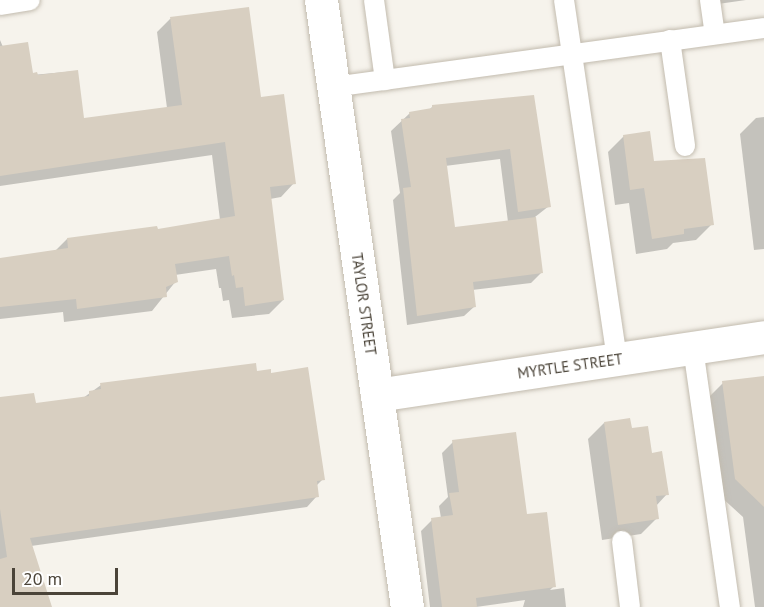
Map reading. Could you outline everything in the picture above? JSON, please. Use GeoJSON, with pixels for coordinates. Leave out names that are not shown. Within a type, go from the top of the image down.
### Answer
{"type":"FeatureCollection","features":[{"type":"Feature","properties":{"kind":"street","name":"TAYLOR STREET"},"geometry":{"type":"LineString","coordinates":[[321,0],[407,607]]}},
{"type":"Feature","properties":{"kind":"street","name":"MYRTLE STREET"},"geometry":{"type":"LineString","coordinates":[[377,395],[764,337]]}},
{"type":"Feature","properties":{"kind":"lane"},"geometry":{"type":"LineString","coordinates":[[0,5],[30,0]]}},
{"type":"Feature","properties":{"kind":"lane"},"geometry":{"type":"LineString","coordinates":[[374,0],[385,80]]}},
{"type":"Feature","properties":{"kind":"lane"},"geometry":{"type":"LineString","coordinates":[[564,0],[617,359]]}},
{"type":"Feature","properties":{"kind":"lane"},"geometry":{"type":"LineString","coordinates":[[710,0],[715,34]]}},
{"type":"Feature","properties":{"kind":"lane"},"geometry":{"type":"LineString","coordinates":[[333,87],[764,28]]}},
{"type":"Feature","properties":{"kind":"lane"},"geometry":{"type":"LineString","coordinates":[[670,40],[685,146]]}},
{"type":"Feature","properties":{"kind":"lane"},"geometry":{"type":"LineString","coordinates":[[693,348],[730,607]]}},
{"type":"Feature","properties":{"kind":"lane"},"geometry":{"type":"LineString","coordinates":[[622,541],[630,607]]}},
{"type":"Feature","properties":{"kind":"building"},"geometry":{"type":"Polygon","coordinates":[[[249,7],[261,97],[284,94],[296,184],[270,187],[284,300],[245,306],[243,287],[236,288],[229,256],[175,264],[178,282],[166,287],[167,297],[77,309],[76,299],[0,307],[0,258],[68,248],[67,238],[157,226],[158,229],[235,216],[225,142],[0,176],[0,46],[28,42],[33,73],[37,72],[38,75],[78,70],[84,118],[182,105],[170,17],[249,7]]]}},
{"type":"Feature","properties":{"kind":"building"},"geometry":{"type":"Polygon","coordinates":[[[534,95],[551,207],[518,212],[510,149],[446,158],[455,227],[536,217],[543,273],[473,282],[476,307],[417,316],[403,188],[411,187],[401,119],[410,118],[409,112],[432,108],[432,105],[534,95]]]}},
{"type":"Feature","properties":{"kind":"building"},"geometry":{"type":"Polygon","coordinates":[[[650,131],[654,161],[705,158],[714,225],[684,229],[684,234],[652,239],[644,188],[630,190],[623,135],[650,131]]]}},
{"type":"Feature","properties":{"kind":"building"},"geometry":{"type":"Polygon","coordinates":[[[256,363],[257,371],[271,369],[271,373],[308,367],[325,480],[317,481],[319,497],[30,538],[52,607],[0,607],[0,559],[7,557],[0,509],[0,397],[34,393],[36,403],[89,396],[89,391],[101,389],[100,383],[256,363]]]}},
{"type":"Feature","properties":{"kind":"building"},"geometry":{"type":"Polygon","coordinates":[[[764,376],[764,507],[735,479],[722,381],[764,376]]]}},
{"type":"Feature","properties":{"kind":"building"},"geometry":{"type":"Polygon","coordinates":[[[630,418],[632,428],[648,426],[652,453],[662,451],[669,495],[656,496],[659,519],[618,525],[604,422],[630,418]]]}},
{"type":"Feature","properties":{"kind":"building"},"geometry":{"type":"Polygon","coordinates":[[[516,432],[527,514],[547,512],[556,587],[476,598],[477,607],[442,607],[431,518],[453,515],[449,493],[459,492],[452,440],[516,432]]]}}]}
